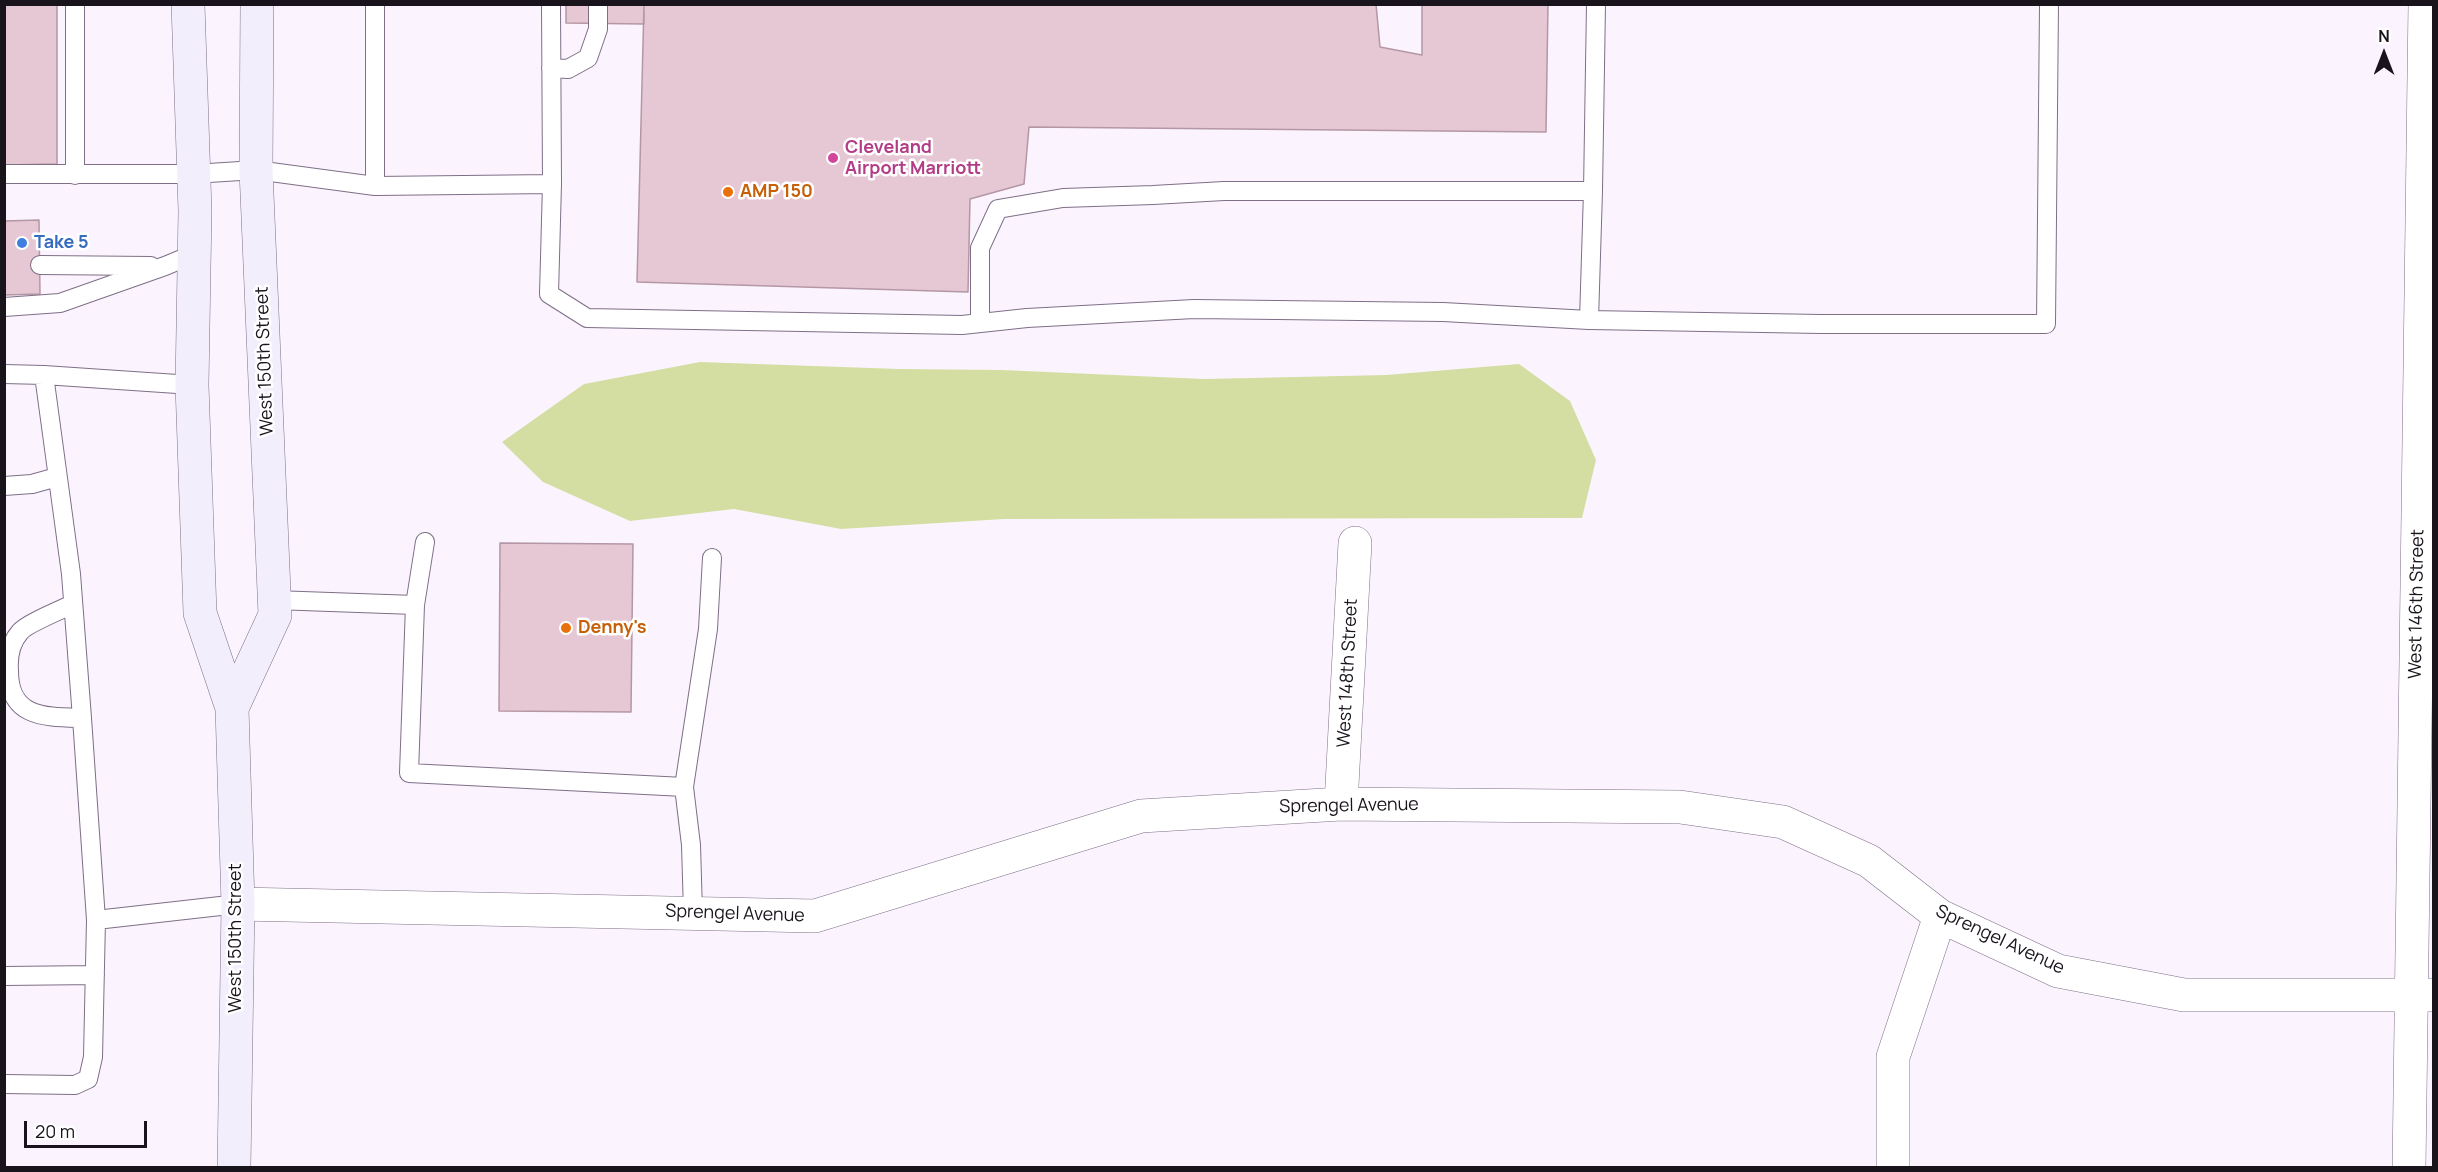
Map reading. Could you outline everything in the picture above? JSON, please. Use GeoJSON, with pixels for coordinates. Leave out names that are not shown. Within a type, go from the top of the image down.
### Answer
{"type":"FeatureCollection","features":[{"type":"Feature","properties":{"kind":"main road","name":"West 150th Street"},"geometry":{"type":"LineString","coordinates":[[188,4],[195,211],[179,260],[192,385],[200,613],[232,708],[238,904],[234,1167]]}},
{"type":"Feature","properties":{"kind":"main road","name":"West 150th Street"},"geometry":{"type":"LineString","coordinates":[[232,708],[275,615],[256,170],[257,4]]}},
{"type":"Feature","properties":{"kind":"street","name":"West 146th Street"},"geometry":{"type":"LineString","coordinates":[[2409,1167],[2422,995],[2425,4]]}},
{"type":"Feature","properties":{"kind":"street","name":"West 148th Street"},"geometry":{"type":"LineString","coordinates":[[1341,804],[1355,543]]}},
{"type":"Feature","properties":{"kind":"street","name":"Sprengel Avenue"},"geometry":{"type":"LineString","coordinates":[[238,904],[815,916],[1141,816],[1341,804],[1680,807],[1783,822],[1869,861],[1940,916],[2058,971],[2184,995],[2422,995]]}},
{"type":"Feature","properties":{"kind":"street"},"geometry":{"type":"LineString","coordinates":[[1893,1167],[1893,1057],[1940,916]]}},
{"type":"Feature","properties":{"kind":"lane"},"geometry":{"type":"LineString","coordinates":[[75,4],[75,175]]}},
{"type":"Feature","properties":{"kind":"lane"},"geometry":{"type":"LineString","coordinates":[[375,4],[375,186]]}},
{"type":"Feature","properties":{"kind":"lane"},"geometry":{"type":"LineString","coordinates":[[551,4],[552,184],[549,294],[587,318],[962,325],[1027,318],[1194,309],[1443,312],[1589,320],[1833,324],[2046,324],[2049,4]]}},
{"type":"Feature","properties":{"kind":"lane"},"geometry":{"type":"LineString","coordinates":[[551,68],[568,69],[588,58],[598,29],[598,4]]}},
{"type":"Feature","properties":{"kind":"lane"},"geometry":{"type":"LineString","coordinates":[[1589,320],[1596,4]]}},
{"type":"Feature","properties":{"kind":"lane"},"geometry":{"type":"LineString","coordinates":[[4,174],[193,174],[256,170],[375,186],[552,184]]}},
{"type":"Feature","properties":{"kind":"lane"},"geometry":{"type":"LineString","coordinates":[[980,322],[980,248],[998,208],[1063,198],[1224,191],[1593,191]]}},
{"type":"Feature","properties":{"kind":"lane"},"geometry":{"type":"LineString","coordinates":[[40,265],[179,260]]}},
{"type":"Feature","properties":{"kind":"lane"},"geometry":{"type":"LineString","coordinates":[[4,307],[60,303],[179,260]]}},
{"type":"Feature","properties":{"kind":"lane"},"geometry":{"type":"LineString","coordinates":[[4,374],[192,385]]}},
{"type":"Feature","properties":{"kind":"lane"},"geometry":{"type":"LineString","coordinates":[[4,1084],[75,1084],[88,1079],[93,1057],[96,920],[74,604],[44,375]]}},
{"type":"Feature","properties":{"kind":"lane"},"geometry":{"type":"LineString","coordinates":[[4,486],[32,484],[57,477]]}},
{"type":"Feature","properties":{"kind":"lane"},"geometry":{"type":"LineString","coordinates":[[425,542],[415,605],[409,773],[684,787]]}},
{"type":"Feature","properties":{"kind":"lane"},"geometry":{"type":"LineString","coordinates":[[693,912],[691,845],[684,787],[708,629],[712,558]]}},
{"type":"Feature","properties":{"kind":"lane"},"geometry":{"type":"LineString","coordinates":[[274,600],[415,605]]}},
{"type":"Feature","properties":{"kind":"lane"},"geometry":{"type":"LineString","coordinates":[[74,604],[20,631],[8,655],[9,686],[20,706],[44,717],[82,718]]}},
{"type":"Feature","properties":{"kind":"lane"},"geometry":{"type":"LineString","coordinates":[[96,920],[238,904]]}},
{"type":"Feature","properties":{"kind":"lane"},"geometry":{"type":"LineString","coordinates":[[4,976],[95,975]]}},
{"type":"Feature","properties":{"kind":"green space"},"geometry":{"type":"Polygon","coordinates":[[[700,362],[1002,370],[1204,379],[1386,375],[1519,364],[1570,401],[1596,460],[1582,518],[1004,519],[841,529],[734,509],[630,521],[543,482],[502,442],[584,384],[700,362]]]}},
{"type":"Feature","properties":{"kind":"building"},"geometry":{"type":"Polygon","coordinates":[[[4,4],[57,4],[57,164],[4,165],[4,4]]]}},
{"type":"Feature","properties":{"kind":"building"},"geometry":{"type":"Polygon","coordinates":[[[566,4],[644,4],[644,24],[566,23],[566,4]]]}},
{"type":"Feature","properties":{"kind":"building","name":"Cleveland Airport Marriott"},"geometry":{"type":"Polygon","coordinates":[[[644,4],[1376,4],[1380,47],[1422,55],[1422,4],[1548,4],[1546,132],[1029,127],[1024,184],[970,199],[968,292],[637,282],[644,4]]]}},
{"type":"Feature","properties":{"kind":"building","name":"Take 5"},"geometry":{"type":"Polygon","coordinates":[[[39,220],[40,294],[4,295],[4,221],[39,220]]]}},
{"type":"Feature","properties":{"kind":"building","name":"Denny's"},"geometry":{"type":"Polygon","coordinates":[[[500,543],[633,544],[631,712],[499,711],[500,543]]]}},
{"type":"Feature","properties":{"kind":"place","name":"Cleveland Airport Marriott"},"geometry":{"type":"Point","coordinates":[833,158]}},
{"type":"Feature","properties":{"kind":"place","name":"AMP 150"},"geometry":{"type":"Point","coordinates":[728,192]}},
{"type":"Feature","properties":{"kind":"place","name":"Take 5"},"geometry":{"type":"Point","coordinates":[22,243]}},
{"type":"Feature","properties":{"kind":"place","name":"Denny's"},"geometry":{"type":"Point","coordinates":[566,628]}}]}
